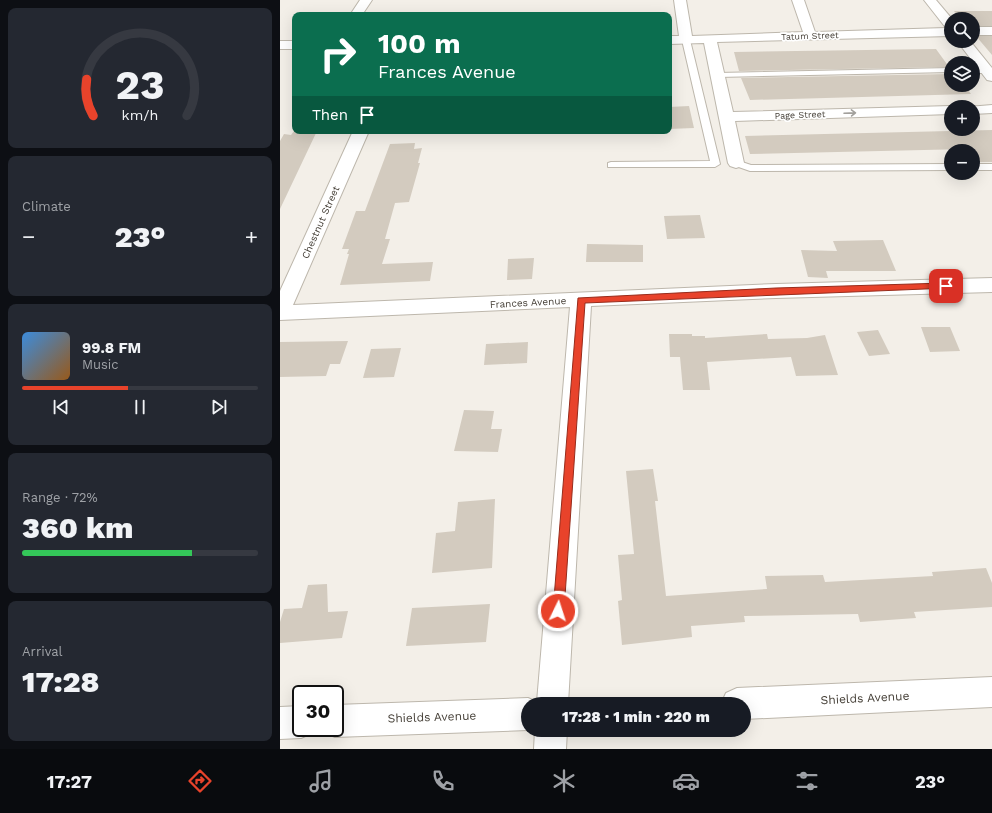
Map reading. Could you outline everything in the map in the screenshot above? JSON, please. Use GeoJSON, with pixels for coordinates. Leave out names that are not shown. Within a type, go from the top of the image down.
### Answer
{"type":"FeatureCollection","features":[{"type":"Feature","properties":{"kind":"street"},"geometry":{"type":"LineString","coordinates":[[358,12],[366,0]]}},
{"type":"Feature","properties":{"kind":"street"},"geometry":{"type":"LineString","coordinates":[[680,0],[686,40]]}},
{"type":"Feature","properties":{"kind":"street"},"geometry":{"type":"LineString","coordinates":[[798,0],[810,36]]}},
{"type":"Feature","properties":{"kind":"street"},"geometry":{"type":"LineString","coordinates":[[930,0],[944,17]]}},
{"type":"Feature","properties":{"kind":"street"},"geometry":{"type":"LineString","coordinates":[[980,31],[992,31]]}},
{"type":"Feature","properties":{"kind":"street","name":"Tatum Street"},"geometry":{"type":"LineString","coordinates":[[672,40],[944,32]]}},
{"type":"Feature","properties":{"kind":"street"},"geometry":{"type":"LineString","coordinates":[[710,40],[736,163]]}},
{"type":"Feature","properties":{"kind":"street"},"geometry":{"type":"LineString","coordinates":[[280,46],[292,45]]}},
{"type":"Feature","properties":{"kind":"street"},"geometry":{"type":"LineString","coordinates":[[969,48],[990,74]]}},
{"type":"Feature","properties":{"kind":"street"},"geometry":{"type":"LineString","coordinates":[[980,110],[992,109]]}},
{"type":"Feature","properties":{"kind":"street","name":"Page Street"},"geometry":{"type":"LineString","coordinates":[[727,117],[944,110]]}},
{"type":"Feature","properties":{"kind":"street","name":"Chestnut Street"},"geometry":{"type":"LineString","coordinates":[[280,313],[360,134]]}},
{"type":"Feature","properties":{"kind":"street","name":"Frances Avenue"},"geometry":{"type":"LineString","coordinates":[[280,313],[776,291],[992,285]]}},
{"type":"Feature","properties":{"kind":"street"},"geometry":{"type":"LineString","coordinates":[[553,697],[581,300]]}},
{"type":"Feature","properties":{"kind":"street","name":"Shields Avenue"},"geometry":{"type":"LineString","coordinates":[[751,703],[992,692]]}},
{"type":"Feature","properties":{"kind":"street","name":"Shields Avenue"},"geometry":{"type":"LineString","coordinates":[[344,721],[521,714]]}},
{"type":"Feature","properties":{"kind":"street"},"geometry":{"type":"LineString","coordinates":[[280,723],[292,722]]}},
{"type":"Feature","properties":{"kind":"street"},"geometry":{"type":"LineString","coordinates":[[550,749],[551,737]]}},
{"type":"Feature","properties":{"kind":"lane"},"geometry":{"type":"LineString","coordinates":[[611,165],[715,164],[686,40]]}},
{"type":"Feature","properties":{"kind":"lane"},"geometry":{"type":"LineString","coordinates":[[718,75],[944,70]]}},
{"type":"Feature","properties":{"kind":"lane"},"geometry":{"type":"LineString","coordinates":[[980,72],[990,74]]}},
{"type":"Feature","properties":{"kind":"lane"},"geometry":{"type":"LineString","coordinates":[[736,163],[750,168],[944,167]]}},
{"type":"Feature","properties":{"kind":"lane"},"geometry":{"type":"LineString","coordinates":[[980,167],[992,166]]}},
{"type":"Feature","properties":{"kind":"building"},"geometry":{"type":"Polygon","coordinates":[[[954,11],[992,11],[992,26],[980,26],[980,12],[954,11]]]}},
{"type":"Feature","properties":{"kind":"building"},"geometry":{"type":"Polygon","coordinates":[[[980,36],[992,36],[992,55],[980,41],[980,36]]]}},
{"type":"Feature","properties":{"kind":"building"},"geometry":{"type":"Polygon","coordinates":[[[936,49],[944,60],[944,67],[739,71],[734,52],[936,49]]]}},
{"type":"Feature","properties":{"kind":"building"},"geometry":{"type":"Polygon","coordinates":[[[944,74],[944,92],[969,92],[971,94],[750,100],[741,78],[944,74]]]}},
{"type":"Feature","properties":{"kind":"building"},"geometry":{"type":"Polygon","coordinates":[[[689,106],[694,128],[672,129],[672,107],[689,106]]]}},
{"type":"Feature","properties":{"kind":"building"},"geometry":{"type":"Polygon","coordinates":[[[980,130],[992,130],[992,162],[980,162],[980,144],[944,144],[944,150],[750,154],[745,136],[944,131],[944,136],[980,136],[980,130]]]}},
{"type":"Feature","properties":{"kind":"building"},"geometry":{"type":"Polygon","coordinates":[[[284,134],[291,135],[292,134],[316,134],[280,209],[280,141],[284,134]]]}},
{"type":"Feature","properties":{"kind":"building"},"geometry":{"type":"Polygon","coordinates":[[[415,143],[414,149],[422,148],[418,163],[420,163],[409,202],[395,203],[385,239],[390,239],[382,264],[433,262],[430,281],[340,285],[349,254],[347,254],[349,249],[342,249],[356,211],[365,211],[390,144],[415,143]]]}},
{"type":"Feature","properties":{"kind":"building"},"geometry":{"type":"Polygon","coordinates":[[[700,215],[705,238],[667,239],[664,216],[700,215]]]}},
{"type":"Feature","properties":{"kind":"building"},"geometry":{"type":"Polygon","coordinates":[[[883,240],[896,271],[826,271],[828,278],[808,277],[801,250],[837,251],[833,241],[883,240]]]}},
{"type":"Feature","properties":{"kind":"building"},"geometry":{"type":"Polygon","coordinates":[[[587,244],[643,245],[643,262],[586,262],[587,244]]]}},
{"type":"Feature","properties":{"kind":"building"},"geometry":{"type":"Polygon","coordinates":[[[534,258],[532,279],[507,280],[508,259],[534,258]]]}},
{"type":"Feature","properties":{"kind":"building"},"geometry":{"type":"Polygon","coordinates":[[[921,327],[950,327],[960,351],[930,352],[921,327]]]}},
{"type":"Feature","properties":{"kind":"building"},"geometry":{"type":"Polygon","coordinates":[[[878,330],[890,354],[869,356],[857,332],[878,330]]]}},
{"type":"Feature","properties":{"kind":"building"},"geometry":{"type":"Polygon","coordinates":[[[669,334],[692,334],[692,336],[705,336],[705,338],[767,334],[768,339],[807,338],[825,335],[838,375],[796,376],[791,357],[707,362],[710,390],[683,390],[680,357],[670,357],[669,334]]]}},
{"type":"Feature","properties":{"kind":"building"},"geometry":{"type":"Polygon","coordinates":[[[348,341],[340,364],[330,364],[326,376],[280,377],[280,342],[348,341]]]}},
{"type":"Feature","properties":{"kind":"building"},"geometry":{"type":"Polygon","coordinates":[[[528,342],[527,363],[484,365],[486,344],[528,342]]]}},
{"type":"Feature","properties":{"kind":"building"},"geometry":{"type":"Polygon","coordinates":[[[401,348],[394,377],[363,378],[371,349],[401,348]]]}},
{"type":"Feature","properties":{"kind":"building"},"geometry":{"type":"Polygon","coordinates":[[[464,410],[494,411],[491,429],[502,429],[498,452],[454,451],[464,410]]]}},
{"type":"Feature","properties":{"kind":"building"},"geometry":{"type":"Polygon","coordinates":[[[653,469],[658,501],[655,501],[666,596],[767,589],[765,576],[823,575],[825,582],[933,576],[932,572],[986,568],[992,583],[992,607],[914,612],[916,618],[860,622],[858,614],[744,616],[745,622],[691,626],[692,637],[622,645],[618,601],[622,600],[618,555],[634,554],[626,471],[653,469]]]}},
{"type":"Feature","properties":{"kind":"building"},"geometry":{"type":"Polygon","coordinates":[[[495,499],[492,568],[432,573],[436,533],[455,531],[458,502],[495,499]]]}},
{"type":"Feature","properties":{"kind":"building"},"geometry":{"type":"Polygon","coordinates":[[[327,584],[328,612],[348,611],[342,638],[280,643],[280,622],[284,609],[302,608],[308,585],[327,584]]]}},
{"type":"Feature","properties":{"kind":"building"},"geometry":{"type":"Polygon","coordinates":[[[490,604],[486,642],[406,646],[412,608],[490,604]]]}},
{"type":"Feature","properties":{"kind":"route"},"geometry":{"type":"LineString","coordinates":[[558,611],[581,300],[776,291],[946,286]]}}]}
